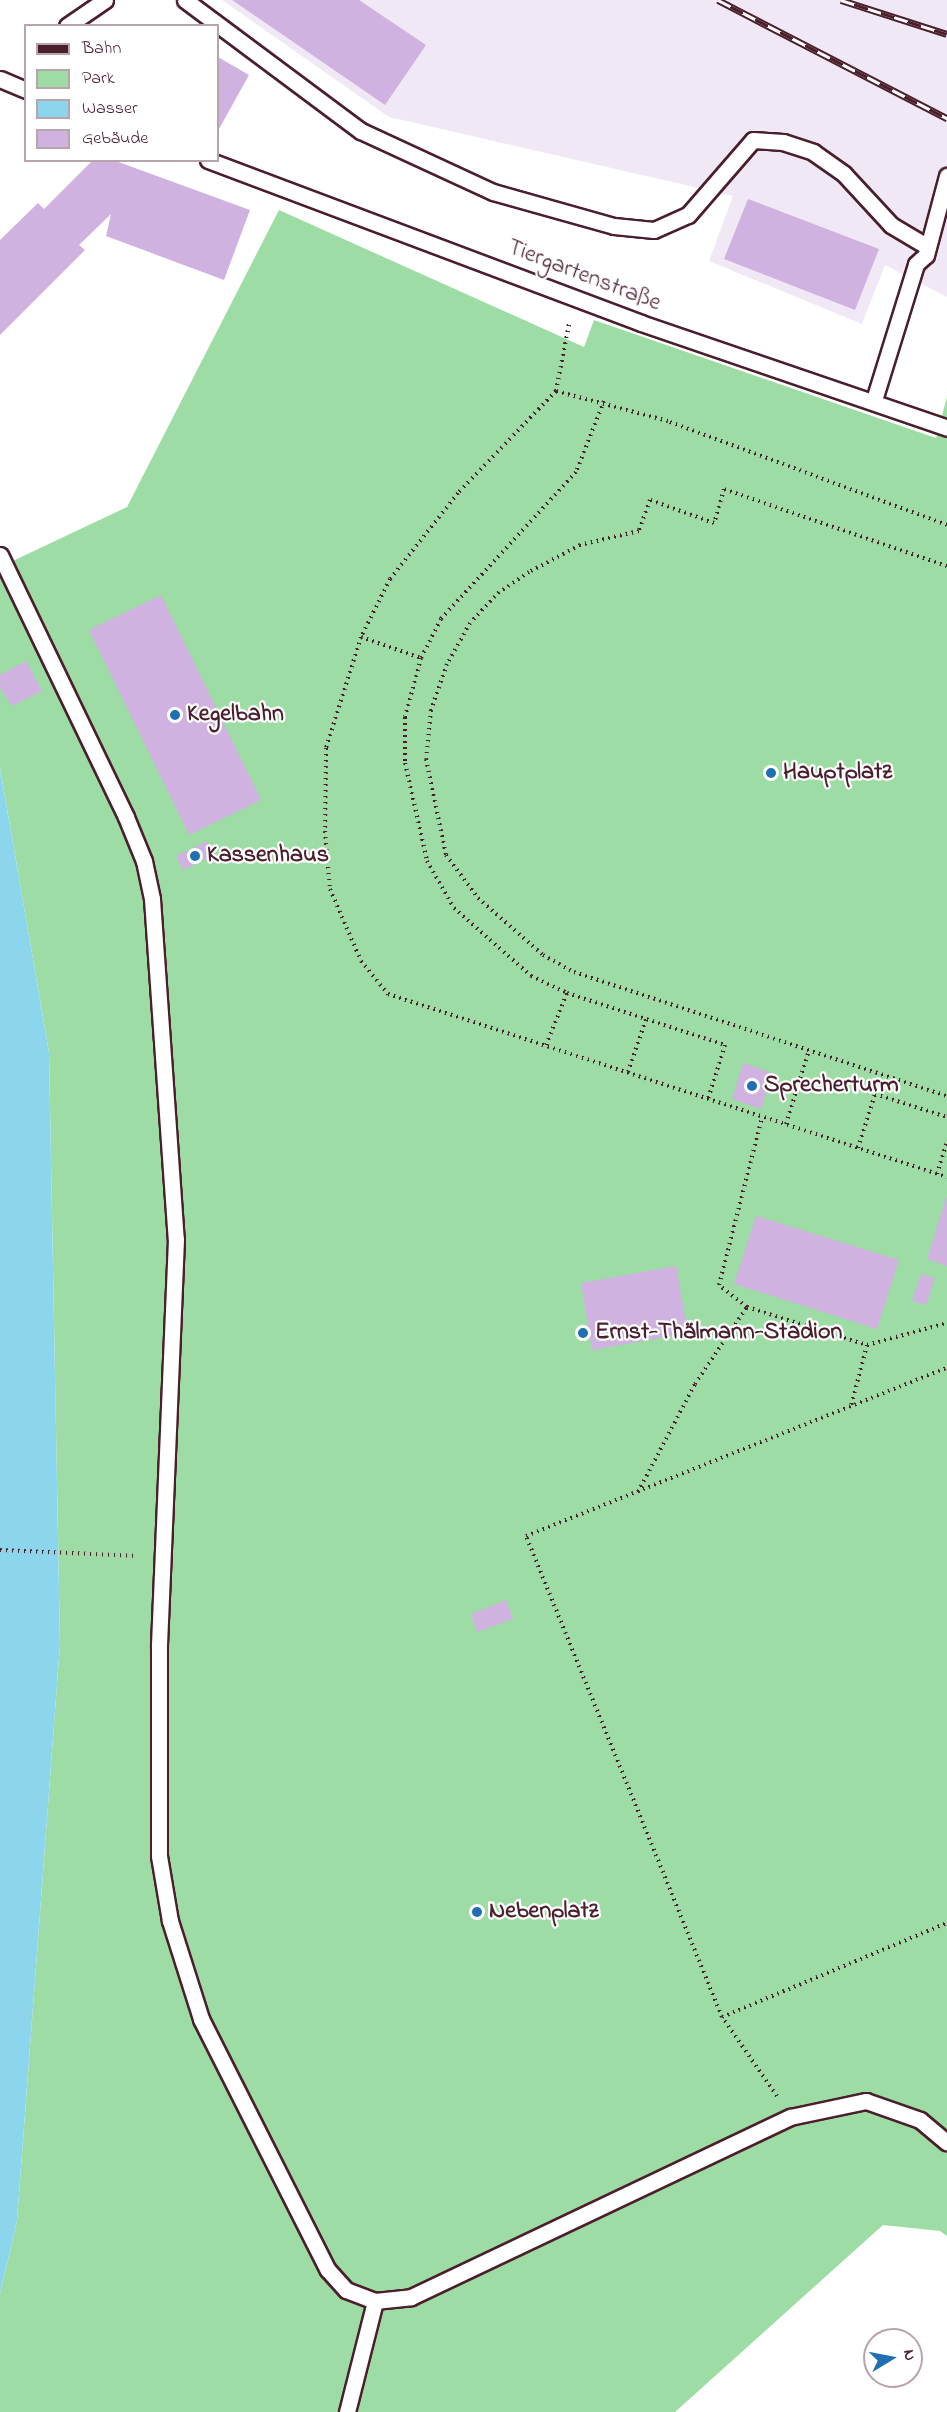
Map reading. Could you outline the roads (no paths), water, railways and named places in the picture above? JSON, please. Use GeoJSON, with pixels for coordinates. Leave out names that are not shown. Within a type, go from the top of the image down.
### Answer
{"type":"FeatureCollection","features":[{"type":"Feature","properties":{"kind":"lane"},"geometry":{"type":"LineString","coordinates":[[70,24],[105,0]]}},
{"type":"Feature","properties":{"kind":"lane"},"geometry":{"type":"LineString","coordinates":[[185,0],[217,24]]}},
{"type":"Feature","properties":{"kind":"lane"},"geometry":{"type":"LineString","coordinates":[[219,25],[361,131],[493,192],[614,226],[654,230],[688,214],[753,140],[783,142],[813,152],[844,174],[891,225],[928,247]]}},
{"type":"Feature","properties":{"kind":"lane"},"geometry":{"type":"LineString","coordinates":[[0,79],[22,84]]}},
{"type":"Feature","properties":{"kind":"lane","name":"Tiergartenstraße"},"geometry":{"type":"LineString","coordinates":[[213,162],[578,298],[874,400],[947,428]]}},
{"type":"Feature","properties":{"kind":"lane"},"geometry":{"type":"LineString","coordinates":[[874,400],[916,264],[928,247],[947,176]]}},
{"type":"Feature","properties":{"kind":"lane"},"geometry":{"type":"LineString","coordinates":[[0,555],[126,817],[144,861],[152,899],[176,1239],[158,1659],[159,1856],[170,1921],[201,2019],[288,2199],[328,2270],[346,2290],[375,2301],[411,2297],[790,2117],[866,2100],[920,2120],[947,2143]]}},
{"type":"Feature","properties":{"kind":"lane"},"geometry":{"type":"LineString","coordinates":[[347,2412],[375,2301]]}},
{"type":"Feature","properties":{"kind":"water"},"geometry":{"type":"Polygon","coordinates":[[[0,768],[49,1052],[60,1644],[17,2221],[0,2293],[0,768]]]}},
{"type":"Feature","properties":{"kind":"railway"},"geometry":{"type":"LineString","coordinates":[[718,0],[947,118]]}},
{"type":"Feature","properties":{"kind":"railway"},"geometry":{"type":"LineString","coordinates":[[841,0],[947,34]]}},
{"type":"Feature","properties":{"kind":"place","name":"Kegelbahn"},"geometry":{"type":"Point","coordinates":[175,715]}},
{"type":"Feature","properties":{"kind":"place","name":"Hauptplatz"},"geometry":{"type":"Point","coordinates":[771,773]}},
{"type":"Feature","properties":{"kind":"place","name":"Kassenhaus"},"geometry":{"type":"Point","coordinates":[195,856]}},
{"type":"Feature","properties":{"kind":"place","name":"Sprecherturm"},"geometry":{"type":"Point","coordinates":[752,1086]}},
{"type":"Feature","properties":{"kind":"place","name":"Ernst-Thälmann-Stadion"},"geometry":{"type":"Point","coordinates":[583,1333]}},
{"type":"Feature","properties":{"kind":"place","name":"Nebenplatz"},"geometry":{"type":"Point","coordinates":[477,1912]}}]}
